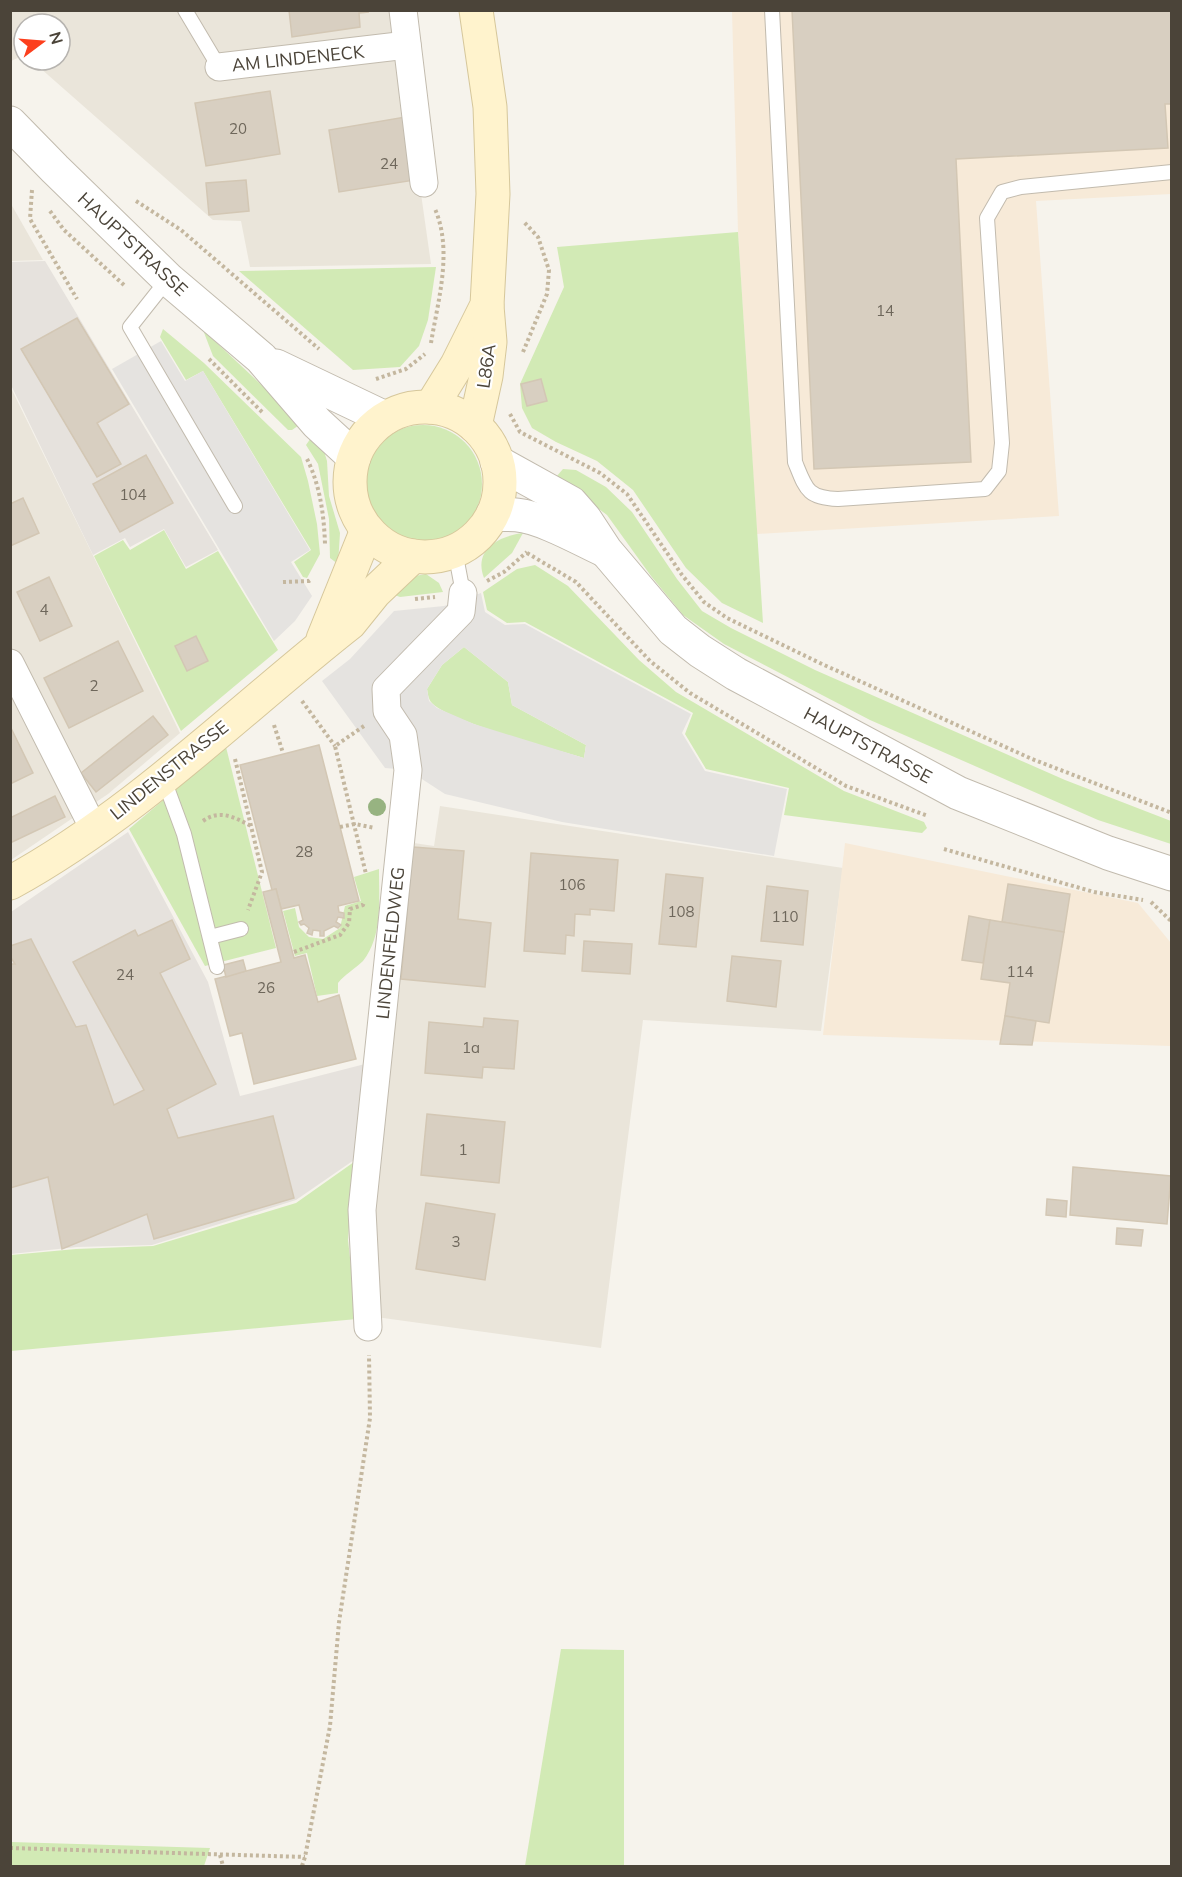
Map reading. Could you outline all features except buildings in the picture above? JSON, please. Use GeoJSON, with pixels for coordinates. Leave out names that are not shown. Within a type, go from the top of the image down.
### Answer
{"type":"FeatureCollection","features":[{"type":"Feature","properties":{"kind":"main road","name":"L86A"},"geometry":{"type":"LineString","coordinates":[[475,426],[486,376],[490,342],[487,305],[493,194],[490,107],[476,10]]}},
{"type":"Feature","properties":{"kind":"main road"},"geometry":{"type":"LineString","coordinates":[[431,407],[457,365],[487,305]]}},
{"type":"Feature","properties":{"kind":"main road"},"geometry":{"type":"LineString","coordinates":[[431,407],[454,413],[475,426],[488,442],[497,462],[500,479],[498,497],[493,514],[484,530],[470,542],[455,551],[436,557],[413,556],[398,552],[381,543],[367,530],[354,508],[350,482],[354,457],[366,435],[385,418],[407,409],[431,407]]}},
{"type":"Feature","properties":{"kind":"main road","name":"LINDENSTRASSE"},"geometry":{"type":"LineString","coordinates":[[320,646],[367,530]]}},
{"type":"Feature","properties":{"kind":"main road","name":"LINDENSTRASSE"},"geometry":{"type":"LineString","coordinates":[[10,883],[46,863],[94,831],[163,777],[350,623],[375,592],[413,556]]}},
{"type":"Feature","properties":{"kind":"street"},"geometry":{"type":"LineString","coordinates":[[403,10],[424,183]]}},
{"type":"Feature","properties":{"kind":"street","name":"AM LINDENECK"},"geometry":{"type":"LineString","coordinates":[[219,67],[407,45]]}},
{"type":"Feature","properties":{"kind":"street","name":"HAUPTSTRASSE"},"geometry":{"type":"LineString","coordinates":[[10,123],[63,178],[168,279],[261,358],[317,423],[354,457]]}},
{"type":"Feature","properties":{"kind":"street","name":"HAUPTSTRASSE"},"geometry":{"type":"LineString","coordinates":[[261,358],[385,418]]}},
{"type":"Feature","properties":{"kind":"street","name":"HAUPTSTRASSE"},"geometry":{"type":"LineString","coordinates":[[497,462],[571,503],[585,519],[606,551],[672,630],[736,674],[958,793],[1108,853],[1172,874]]}},
{"type":"Feature","properties":{"kind":"street","name":"HAUPTSTRASSE"},"geometry":{"type":"LineString","coordinates":[[493,514],[519,515],[538,521],[563,530],[606,551]]}},
{"type":"Feature","properties":{"kind":"street"},"geometry":{"type":"LineString","coordinates":[[387,711],[386,689],[461,612],[463,592]]}},
{"type":"Feature","properties":{"kind":"street"},"geometry":{"type":"LineString","coordinates":[[10,663],[94,831]]}},
{"type":"Feature","properties":{"kind":"street","name":"LINDENFELDWEG"},"geometry":{"type":"LineString","coordinates":[[368,1327],[362,1210],[408,770],[403,735],[387,711]]}},
{"type":"Feature","properties":{"kind":"lane","name":"AM LINDENECK"},"geometry":{"type":"LineString","coordinates":[[185,10],[219,67]]}},
{"type":"Feature","properties":{"kind":"lane"},"geometry":{"type":"LineString","coordinates":[[772,10],[795,462],[805,488],[821,498],[838,499],[985,489],[999,471],[1002,443],[987,218],[1002,192],[1020,187],[1172,172]]}},
{"type":"Feature","properties":{"kind":"lane"},"geometry":{"type":"LineString","coordinates":[[168,279],[130,327],[236,506]]}},
{"type":"Feature","properties":{"kind":"lane"},"geometry":{"type":"LineString","coordinates":[[455,551],[463,592]]}},
{"type":"Feature","properties":{"kind":"lane"},"geometry":{"type":"LineString","coordinates":[[163,777],[184,834],[217,967]]}},
{"type":"Feature","properties":{"kind":"lane"},"geometry":{"type":"LineString","coordinates":[[210,938],[241,929]]}},
{"type":"Feature","properties":{"kind":"path"},"geometry":{"type":"LineString","coordinates":[[368,378],[378,379],[406,369],[430,350],[444,266],[440,221],[424,183]]}},
{"type":"Feature","properties":{"kind":"path"},"geometry":{"type":"LineString","coordinates":[[32,187],[30,219],[77,299]]}},
{"type":"Feature","properties":{"kind":"path"},"geometry":{"type":"LineString","coordinates":[[493,194],[518,215],[538,237],[549,270],[548,294],[522,354]]}},
{"type":"Feature","properties":{"kind":"path"},"geometry":{"type":"LineString","coordinates":[[135,200],[181,230],[326,355]]}},
{"type":"Feature","properties":{"kind":"path"},"geometry":{"type":"LineString","coordinates":[[510,412],[520,432],[600,473],[627,494],[682,575],[704,602],[727,618],[822,664],[1032,759],[1172,813]]}},
{"type":"Feature","properties":{"kind":"path"},"geometry":{"type":"LineString","coordinates":[[463,592],[504,572],[527,553]]}},
{"type":"Feature","properties":{"kind":"path"},"geometry":{"type":"LineString","coordinates":[[283,582],[309,581],[318,573]]}},
{"type":"Feature","properties":{"kind":"path"},"geometry":{"type":"LineString","coordinates":[[297,694],[335,746],[368,881]]}},
{"type":"Feature","properties":{"kind":"path"},"geometry":{"type":"LineString","coordinates":[[335,746],[387,711]]}},
{"type":"Feature","properties":{"kind":"path"},"geometry":{"type":"LineString","coordinates":[[271,715],[283,753]]}},
{"type":"Feature","properties":{"kind":"path"},"geometry":{"type":"LineString","coordinates":[[234,754],[262,872],[241,929]]}},
{"type":"Feature","properties":{"kind":"path"},"geometry":{"type":"LineString","coordinates":[[184,834],[211,816],[230,814],[252,826]]}},
{"type":"Feature","properties":{"kind":"path"},"geometry":{"type":"LineString","coordinates":[[340,827],[355,824]]}},
{"type":"Feature","properties":{"kind":"path"},"geometry":{"type":"LineString","coordinates":[[944,849],[1094,892],[1150,901],[1172,922]]}},
{"type":"Feature","properties":{"kind":"path"},"geometry":{"type":"LineString","coordinates":[[294,952],[340,935],[349,923],[350,909],[363,905],[365,897]]}},
{"type":"Feature","properties":{"kind":"path"},"geometry":{"type":"LineString","coordinates":[[302,1866],[330,1726],[339,1622],[370,1418],[368,1327]]}},
{"type":"Feature","properties":{"kind":"path"},"geometry":{"type":"LineString","coordinates":[[10,1848],[305,1857]]}},
{"type":"Feature","properties":{"kind":"path"},"geometry":{"type":"LineString","coordinates":[[220,1855],[223,1866]]}},
{"type":"Feature","properties":{"kind":"shaded area"},"geometry":{"type":"Polygon","coordinates":[[[11,11],[395,11],[431,264],[250,267],[241,221],[213,220],[45,72],[72,72],[72,12],[12,12],[11,61],[11,11]]]}},
{"type":"Feature","properties":{"kind":"shaded area"},"geometry":{"type":"Polygon","coordinates":[[[732,11],[1171,11],[1171,194],[1036,201],[1059,516],[757,534],[738,232],[732,11]]]}},
{"type":"Feature","properties":{"kind":"shaded area"},"geometry":{"type":"Polygon","coordinates":[[[11,204],[43,260],[11,261],[11,204]]]}},
{"type":"Feature","properties":{"kind":"shaded area"},"geometry":{"type":"Polygon","coordinates":[[[45,261],[218,550],[186,567],[164,529],[130,547],[125,538],[93,555],[11,385],[11,262],[45,261]]]}},
{"type":"Feature","properties":{"kind":"shaded area"},"geometry":{"type":"Polygon","coordinates":[[[161,341],[185,381],[203,371],[310,550],[291,562],[312,596],[295,621],[274,641],[112,369],[161,341]]]}},
{"type":"Feature","properties":{"kind":"shaded area"},"geometry":{"type":"Polygon","coordinates":[[[10,386],[180,733],[108,794],[11,860],[10,386]]]}},
{"type":"Feature","properties":{"kind":"shaded area"},"geometry":{"type":"Polygon","coordinates":[[[481,593],[485,612],[505,625],[525,624],[691,714],[682,733],[705,771],[787,789],[774,856],[562,822],[445,794],[408,770],[385,768],[322,681],[350,659],[394,611],[444,606],[481,593]],[[464,647],[442,665],[427,689],[429,701],[437,708],[474,724],[584,758],[586,745],[512,705],[508,682],[464,647]]]}},
{"type":"Feature","properties":{"kind":"shaded area"},"geometry":{"type":"Polygon","coordinates":[[[440,806],[843,868],[821,1031],[643,1020],[601,1348],[376,1317],[370,1223],[407,842],[434,846],[440,806]]]}},
{"type":"Feature","properties":{"kind":"shaded area"},"geometry":{"type":"Polygon","coordinates":[[[128,832],[208,982],[240,1096],[365,1064],[354,1160],[296,1200],[152,1245],[77,1247],[11,1254],[11,912],[128,832]]]}},
{"type":"Feature","properties":{"kind":"shaded area"},"geometry":{"type":"Polygon","coordinates":[[[845,843],[1138,903],[1171,943],[1171,1046],[823,1035],[845,843]]]}},
{"type":"Feature","properties":{"kind":"green space"},"geometry":{"type":"Polygon","coordinates":[[[738,232],[763,623],[722,603],[686,568],[633,490],[597,461],[532,428],[522,408],[520,384],[564,287],[557,247],[738,232]]]}},
{"type":"Feature","properties":{"kind":"green space"},"geometry":{"type":"Polygon","coordinates":[[[436,267],[428,320],[419,346],[400,367],[353,370],[239,271],[436,267]]]}},
{"type":"Feature","properties":{"kind":"green space"},"geometry":{"type":"Polygon","coordinates":[[[163,329],[204,363],[301,457],[317,524],[320,554],[307,578],[303,577],[294,562],[311,550],[203,371],[186,380],[160,337],[163,329]]]}},
{"type":"Feature","properties":{"kind":"green space"},"geometry":{"type":"Polygon","coordinates":[[[203,330],[302,423],[288,430],[213,356],[203,330]]]}},
{"type":"Feature","properties":{"kind":"green space"},"geometry":{"type":"Polygon","coordinates":[[[423,425],[445,430],[465,442],[477,462],[482,484],[477,506],[465,526],[445,538],[423,543],[401,538],[381,526],[369,506],[364,484],[369,462],[381,442],[401,430],[423,425]]]}},
{"type":"Feature","properties":{"kind":"green space"},"geometry":{"type":"Polygon","coordinates":[[[313,435],[323,448],[327,461],[329,496],[340,533],[338,564],[330,558],[329,519],[318,464],[306,445],[313,435]]]}},
{"type":"Feature","properties":{"kind":"green space"},"geometry":{"type":"Polygon","coordinates":[[[563,469],[576,470],[606,487],[632,512],[677,579],[702,611],[815,670],[1065,780],[1171,821],[1171,844],[1098,820],[870,720],[724,644],[683,615],[651,576],[607,515],[556,477],[563,469]]]}},
{"type":"Feature","properties":{"kind":"green space"},"geometry":{"type":"Polygon","coordinates":[[[164,530],[186,569],[218,551],[278,650],[181,731],[94,556],[123,540],[130,550],[164,530]]]}},
{"type":"Feature","properties":{"kind":"green space"},"geometry":{"type":"Polygon","coordinates":[[[523,533],[512,553],[484,578],[482,559],[490,546],[505,537],[523,533]]]}},
{"type":"Feature","properties":{"kind":"green space"},"geometry":{"type":"Polygon","coordinates":[[[535,565],[568,586],[639,660],[676,692],[844,791],[924,822],[927,828],[922,833],[784,815],[789,788],[706,769],[685,734],[693,713],[525,622],[507,623],[487,610],[483,592],[517,569],[535,565]]]}},
{"type":"Feature","properties":{"kind":"green space"},"geometry":{"type":"Polygon","coordinates":[[[426,574],[439,583],[443,592],[400,597],[392,594],[409,577],[426,574]]]}},
{"type":"Feature","properties":{"kind":"green space"},"geometry":{"type":"Polygon","coordinates":[[[464,647],[508,682],[512,705],[586,745],[584,758],[478,726],[440,709],[431,702],[427,689],[442,665],[464,647]]]}},
{"type":"Feature","properties":{"kind":"green space"},"geometry":{"type":"Polygon","coordinates":[[[226,747],[276,948],[205,966],[129,829],[226,747]]]}},
{"type":"Feature","properties":{"kind":"green space"},"geometry":{"type":"Polygon","coordinates":[[[379,869],[377,929],[369,951],[363,961],[338,983],[338,993],[317,996],[307,953],[295,956],[283,911],[295,908],[299,927],[309,937],[323,939],[340,928],[345,906],[361,901],[354,877],[379,869]]]}},
{"type":"Feature","properties":{"kind":"green space"},"geometry":{"type":"Polygon","coordinates":[[[354,1162],[348,1240],[357,1319],[11,1351],[11,1255],[76,1249],[153,1246],[296,1203],[354,1162]]]}},
{"type":"Feature","properties":{"kind":"green space"},"geometry":{"type":"Polygon","coordinates":[[[561,1649],[624,1650],[624,1866],[525,1866],[561,1649]]]}},
{"type":"Feature","properties":{"kind":"green space"},"geometry":{"type":"Polygon","coordinates":[[[11,1842],[210,1848],[204,1866],[11,1866],[11,1842]]]}}]}
